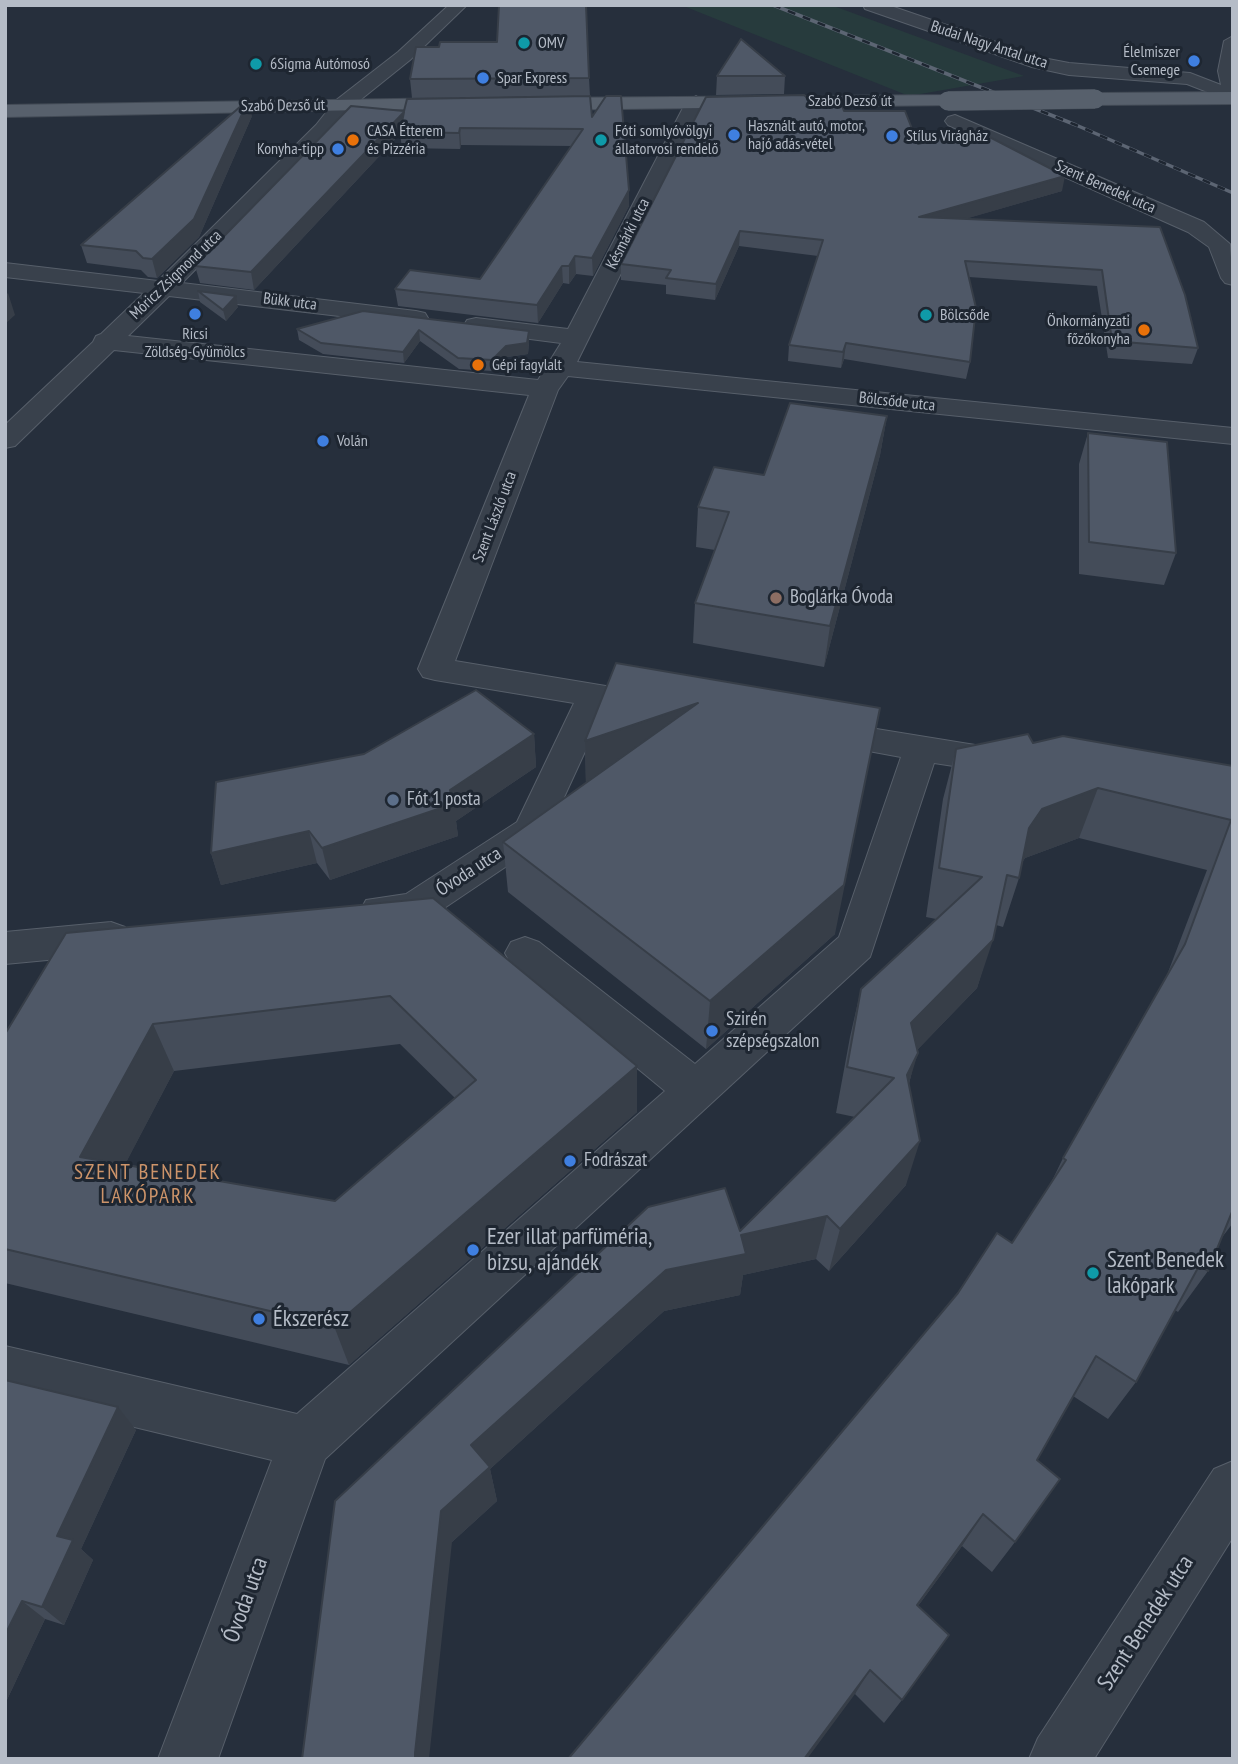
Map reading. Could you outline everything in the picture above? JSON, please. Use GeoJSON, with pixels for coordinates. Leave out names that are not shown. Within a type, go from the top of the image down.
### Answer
{"type":"FeatureCollection","features":[{"type":"Feature","properties":{"kind":"main road","name":"Szabó Dezső út"},"geometry":{"type":"LineString","coordinates":[[520,104],[696,102],[951,111],[1095,99],[1233,95]]}},
{"type":"Feature","properties":{"kind":"main road","name":"Szabó Dezső út"},"geometry":{"type":"LineString","coordinates":[[5,111],[479,104]]}},
{"type":"Feature","properties":{"kind":"street","name":"Móricz Zsigmond utca"},"geometry":{"type":"LineString","coordinates":[[5,440],[105,341],[165,287],[323,129],[342,105],[404,56],[459,5]]}},
{"type":"Feature","properties":{"kind":"street","name":"Budai Nagy Antal utca"},"geometry":{"type":"LineString","coordinates":[[871,5],[910,11],[1054,67],[1190,79],[1233,95]]}},
{"type":"Feature","properties":{"kind":"street"},"geometry":{"type":"LineString","coordinates":[[1233,41],[1227,71],[1233,95]]}},
{"type":"Feature","properties":{"kind":"street","name":"Késmárki utca"},"geometry":{"type":"LineString","coordinates":[[553,378],[696,102]]}},
{"type":"Feature","properties":{"kind":"street","name":"Szent Benedek utca"},"geometry":{"type":"LineString","coordinates":[[951,111],[1196,227],[1220,244],[1233,278]]}},
{"type":"Feature","properties":{"kind":"street","name":"Bükk utca"},"geometry":{"type":"LineString","coordinates":[[5,270],[575,337]]}},
{"type":"Feature","properties":{"kind":"street"},"geometry":{"type":"LineString","coordinates":[[105,341],[553,378]]}},
{"type":"Feature","properties":{"kind":"street","name":"Bölcsőde utca"},"geometry":{"type":"LineString","coordinates":[[553,378],[1233,436]]}},
{"type":"Feature","properties":{"kind":"street","name":"Szent László utca"},"geometry":{"type":"LineString","coordinates":[[553,378],[435,669],[594,696]]}},
{"type":"Feature","properties":{"kind":"street"},"geometry":{"type":"LineString","coordinates":[[594,696],[690,711]]}},
{"type":"Feature","properties":{"kind":"street","name":"Óvoda utca"},"geometry":{"type":"LineString","coordinates":[[346,915],[414,908],[531,831],[594,696]]}},
{"type":"Feature","properties":{"kind":"street"},"geometry":{"type":"LineString","coordinates":[[785,727],[1043,768]]}},
{"type":"Feature","properties":{"kind":"street","name":"Óvoda utca"},"geometry":{"type":"LineString","coordinates":[[188,1759],[305,1442],[856,946],[921,748]]}},
{"type":"Feature","properties":{"kind":"street"},"geometry":{"type":"LineString","coordinates":[[5,948],[141,935]]}},
{"type":"Feature","properties":{"kind":"street"},"geometry":{"type":"LineString","coordinates":[[525,953],[695,1090]]}},
{"type":"Feature","properties":{"kind":"street"},"geometry":{"type":"LineString","coordinates":[[5,1371],[305,1442]]}},
{"type":"Feature","properties":{"kind":"street","name":"Szent Benedek utca"},"geometry":{"type":"LineString","coordinates":[[1059,1759],[1233,1488]]}},
{"type":"Feature","properties":{"kind":"green space"},"geometry":{"type":"Polygon","coordinates":[[[681,5],[831,5],[1024,76],[909,96],[681,5]]]}},
{"type":"Feature","properties":{"kind":"building"},"geometry":{"type":"Polygon","coordinates":[[[499,5],[586,5],[589,78],[410,79],[416,47],[439,47],[440,42],[497,42],[499,5]]]}},
{"type":"Feature","properties":{"kind":"building"},"geometry":{"type":"Polygon","coordinates":[[[741,39],[785,76],[717,76],[741,39]]]}},
{"type":"Feature","properties":{"kind":"building"},"geometry":{"type":"Polygon","coordinates":[[[804,95],[818,107],[842,106],[844,111],[905,111],[918,144],[974,129],[1065,176],[919,217],[1160,227],[1185,295],[1198,348],[1112,341],[1102,270],[965,261],[976,308],[970,362],[846,343],[843,352],[789,345],[823,240],[740,231],[716,284],[666,278],[671,270],[621,264],[706,97],[804,95]]]}},
{"type":"Feature","properties":{"kind":"building"},"geometry":{"type":"Polygon","coordinates":[[[590,96],[592,117],[606,96],[621,96],[629,190],[592,258],[575,256],[569,266],[562,266],[537,305],[395,289],[410,270],[480,279],[583,129],[460,128],[459,133],[400,132],[404,112],[251,272],[195,266],[351,106],[404,111],[407,99],[590,96]]]}},
{"type":"Feature","properties":{"kind":"building"},"geometry":{"type":"Polygon","coordinates":[[[249,99],[194,219],[152,259],[143,258],[136,251],[81,245],[249,99]]]}},
{"type":"Feature","properties":{"kind":"building"},"geometry":{"type":"Polygon","coordinates":[[[198,291],[236,296],[223,310],[198,291]]]}},
{"type":"Feature","properties":{"kind":"building"},"geometry":{"type":"Polygon","coordinates":[[[363,311],[529,331],[527,343],[506,346],[492,360],[458,358],[419,330],[403,352],[321,343],[297,329],[363,311]]]}},
{"type":"Feature","properties":{"kind":"building","name":"Boglárka Óvoda"},"geometry":{"type":"Polygon","coordinates":[[[790,403],[887,416],[830,626],[695,603],[729,512],[698,507],[714,467],[764,475],[790,403]]]}},
{"type":"Feature","properties":{"kind":"building"},"geometry":{"type":"Polygon","coordinates":[[[1088,433],[1167,442],[1176,553],[1089,542],[1088,433]]]}},
{"type":"Feature","properties":{"kind":"building"},"geometry":{"type":"Polygon","coordinates":[[[616,663],[880,708],[844,885],[710,1001],[503,842],[698,703],[585,741],[616,663]]]}},
{"type":"Feature","properties":{"kind":"building"},"geometry":{"type":"Polygon","coordinates":[[[476,690],[534,734],[450,790],[453,804],[322,848],[309,831],[211,853],[216,782],[364,754],[476,690]]]}},
{"type":"Feature","properties":{"kind":"building"},"geometry":{"type":"Polygon","coordinates":[[[1028,734],[1033,743],[1063,736],[1233,766],[1233,1212],[1208,1271],[1199,1266],[1136,1382],[1096,1356],[1037,1460],[1060,1479],[1015,1542],[983,1514],[917,1605],[949,1635],[902,1700],[870,1670],[804,1759],[568,1759],[958,1293],[997,1233],[1012,1243],[1066,1160],[1063,1158],[1185,944],[1231,820],[1098,788],[1042,809],[1029,828],[1019,878],[1007,875],[993,940],[911,1023],[918,1053],[907,1075],[920,1141],[840,1229],[827,1216],[741,1235],[746,1254],[666,1270],[471,1445],[490,1467],[441,1511],[415,1759],[302,1759],[335,1501],[648,1207],[725,1188],[740,1231],[894,1078],[847,1067],[861,989],[982,877],[939,868],[956,749],[1028,734]]]}},
{"type":"Feature","properties":{"kind":"building"},"geometry":{"type":"Polygon","coordinates":[[[433,898],[637,1066],[334,1326],[5,1249],[5,1034],[66,933],[433,898]],[[390,996],[153,1024],[80,1157],[335,1201],[476,1080],[390,996]]]}},
{"type":"Feature","properties":{"kind":"building"},"geometry":{"type":"Polygon","coordinates":[[[5,1380],[118,1407],[57,1536],[73,1540],[42,1607],[22,1601],[5,1635],[5,1380]]]}},
{"type":"Feature","properties":{"kind":"railway"},"geometry":{"type":"LineString","coordinates":[[773,5],[1076,125],[1233,193]]}},
{"type":"Feature","properties":{"kind":"place","name":"OMV"},"geometry":{"type":"Point","coordinates":[524,43]}},
{"type":"Feature","properties":{"kind":"place","name":"Élelmiszer Csemege"},"geometry":{"type":"Point","coordinates":[1194,61]}},
{"type":"Feature","properties":{"kind":"place","name":"6Sigma Autómosó"},"geometry":{"type":"Point","coordinates":[256,64]}},
{"type":"Feature","properties":{"kind":"place","name":"Spar Express"},"geometry":{"type":"Point","coordinates":[483,78]}},
{"type":"Feature","properties":{"kind":"place","name":"Használt autó, motor, hajó adás-vétel"},"geometry":{"type":"Point","coordinates":[734,135]}},
{"type":"Feature","properties":{"kind":"place","name":"Stílus Virágház"},"geometry":{"type":"Point","coordinates":[892,136]}},
{"type":"Feature","properties":{"kind":"place","name":"CASA Étterem és Pizzéria"},"geometry":{"type":"Point","coordinates":[353,140]}},
{"type":"Feature","properties":{"kind":"place","name":"Fóti somlyóvölgyi állatorvosi rendelő"},"geometry":{"type":"Point","coordinates":[601,140]}},
{"type":"Feature","properties":{"kind":"place","name":"Konyha-tipp"},"geometry":{"type":"Point","coordinates":[338,149]}},
{"type":"Feature","properties":{"kind":"place","name":"Ricsi Zöldség-Gyümölcs"},"geometry":{"type":"Point","coordinates":[195,314]}},
{"type":"Feature","properties":{"kind":"place","name":"Bölcsőde"},"geometry":{"type":"Point","coordinates":[926,315]}},
{"type":"Feature","properties":{"kind":"place","name":"Önkormányzati főzőkonyha"},"geometry":{"type":"Point","coordinates":[1144,330]}},
{"type":"Feature","properties":{"kind":"place","name":"Gépi fagylalt"},"geometry":{"type":"Point","coordinates":[478,365]}},
{"type":"Feature","properties":{"kind":"place","name":"Volán"},"geometry":{"type":"Point","coordinates":[323,441]}},
{"type":"Feature","properties":{"kind":"place","name":"Boglárka Óvoda"},"geometry":{"type":"Point","coordinates":[776,598]}},
{"type":"Feature","properties":{"kind":"place","name":"Fót 1 posta"},"geometry":{"type":"Point","coordinates":[393,800]}},
{"type":"Feature","properties":{"kind":"place","name":"Szirén szépségszalon"},"geometry":{"type":"Point","coordinates":[712,1031]}},
{"type":"Feature","properties":{"kind":"place","name":"Fodrászat"},"geometry":{"type":"Point","coordinates":[570,1161]}},
{"type":"Feature","properties":{"kind":"place","name":"Ezer illat parfüméria, bizsu, ajándék"},"geometry":{"type":"Point","coordinates":[473,1250]}},
{"type":"Feature","properties":{"kind":"place","name":"Szent Benedek lakópark"},"geometry":{"type":"Point","coordinates":[1093,1273]}},
{"type":"Feature","properties":{"kind":"place","name":"Ékszerész"},"geometry":{"type":"Point","coordinates":[259,1319]}},
{"type":"Feature","properties":{"kind":"district","name":"SZENT BENEDEK LAKÓPARK"},"geometry":{"type":"Point","coordinates":[148,1185]}}]}
